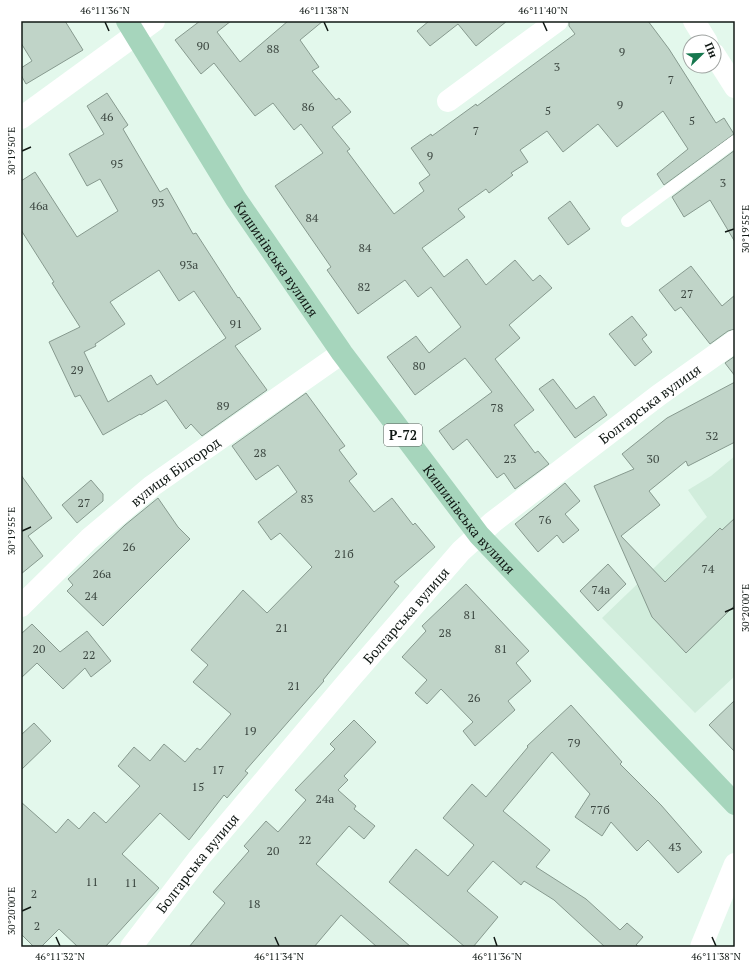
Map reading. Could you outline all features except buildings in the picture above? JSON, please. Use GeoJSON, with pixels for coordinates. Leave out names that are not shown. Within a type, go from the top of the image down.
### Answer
{"type":"FeatureCollection","features":[{"type":"Feature","properties":{"kind":"main road","name":"Кишинівська вулиця"},"geometry":{"type":"LineString","coordinates":[[131,28],[236,199],[342,353],[478,535],[735,804]]}},
{"type":"Feature","properties":{"kind":"street"},"geometry":{"type":"LineString","coordinates":[[21,118],[131,28],[154,21]]}},
{"type":"Feature","properties":{"kind":"street"},"geometry":{"type":"LineString","coordinates":[[448,101],[557,21]]}},
{"type":"Feature","properties":{"kind":"street"},"geometry":{"type":"LineString","coordinates":[[694,21],[702,34]]}},
{"type":"Feature","properties":{"kind":"street"},"geometry":{"type":"LineString","coordinates":[[722,67],[735,87]]}},
{"type":"Feature","properties":{"kind":"street","name":"Болгарська вулиця"},"geometry":{"type":"LineString","coordinates":[[131,947],[199,858],[460,551],[493,522],[647,405],[735,341]]}},
{"type":"Feature","properties":{"kind":"street","name":"вулиця Білгород"},"geometry":{"type":"LineString","coordinates":[[21,606],[89,539],[152,486],[342,353]]}},
{"type":"Feature","properties":{"kind":"street"},"geometry":{"type":"LineString","coordinates":[[701,947],[735,864]]}},
{"type":"Feature","properties":{"kind":"lane"},"geometry":{"type":"LineString","coordinates":[[627,221],[735,141]]}},
{"type":"Feature","properties":{"kind":"shaded area"},"geometry":{"type":"Polygon","coordinates":[[[735,456],[735,676],[695,713],[602,618],[707,517],[688,490],[711,476],[735,456]]]}}]}
